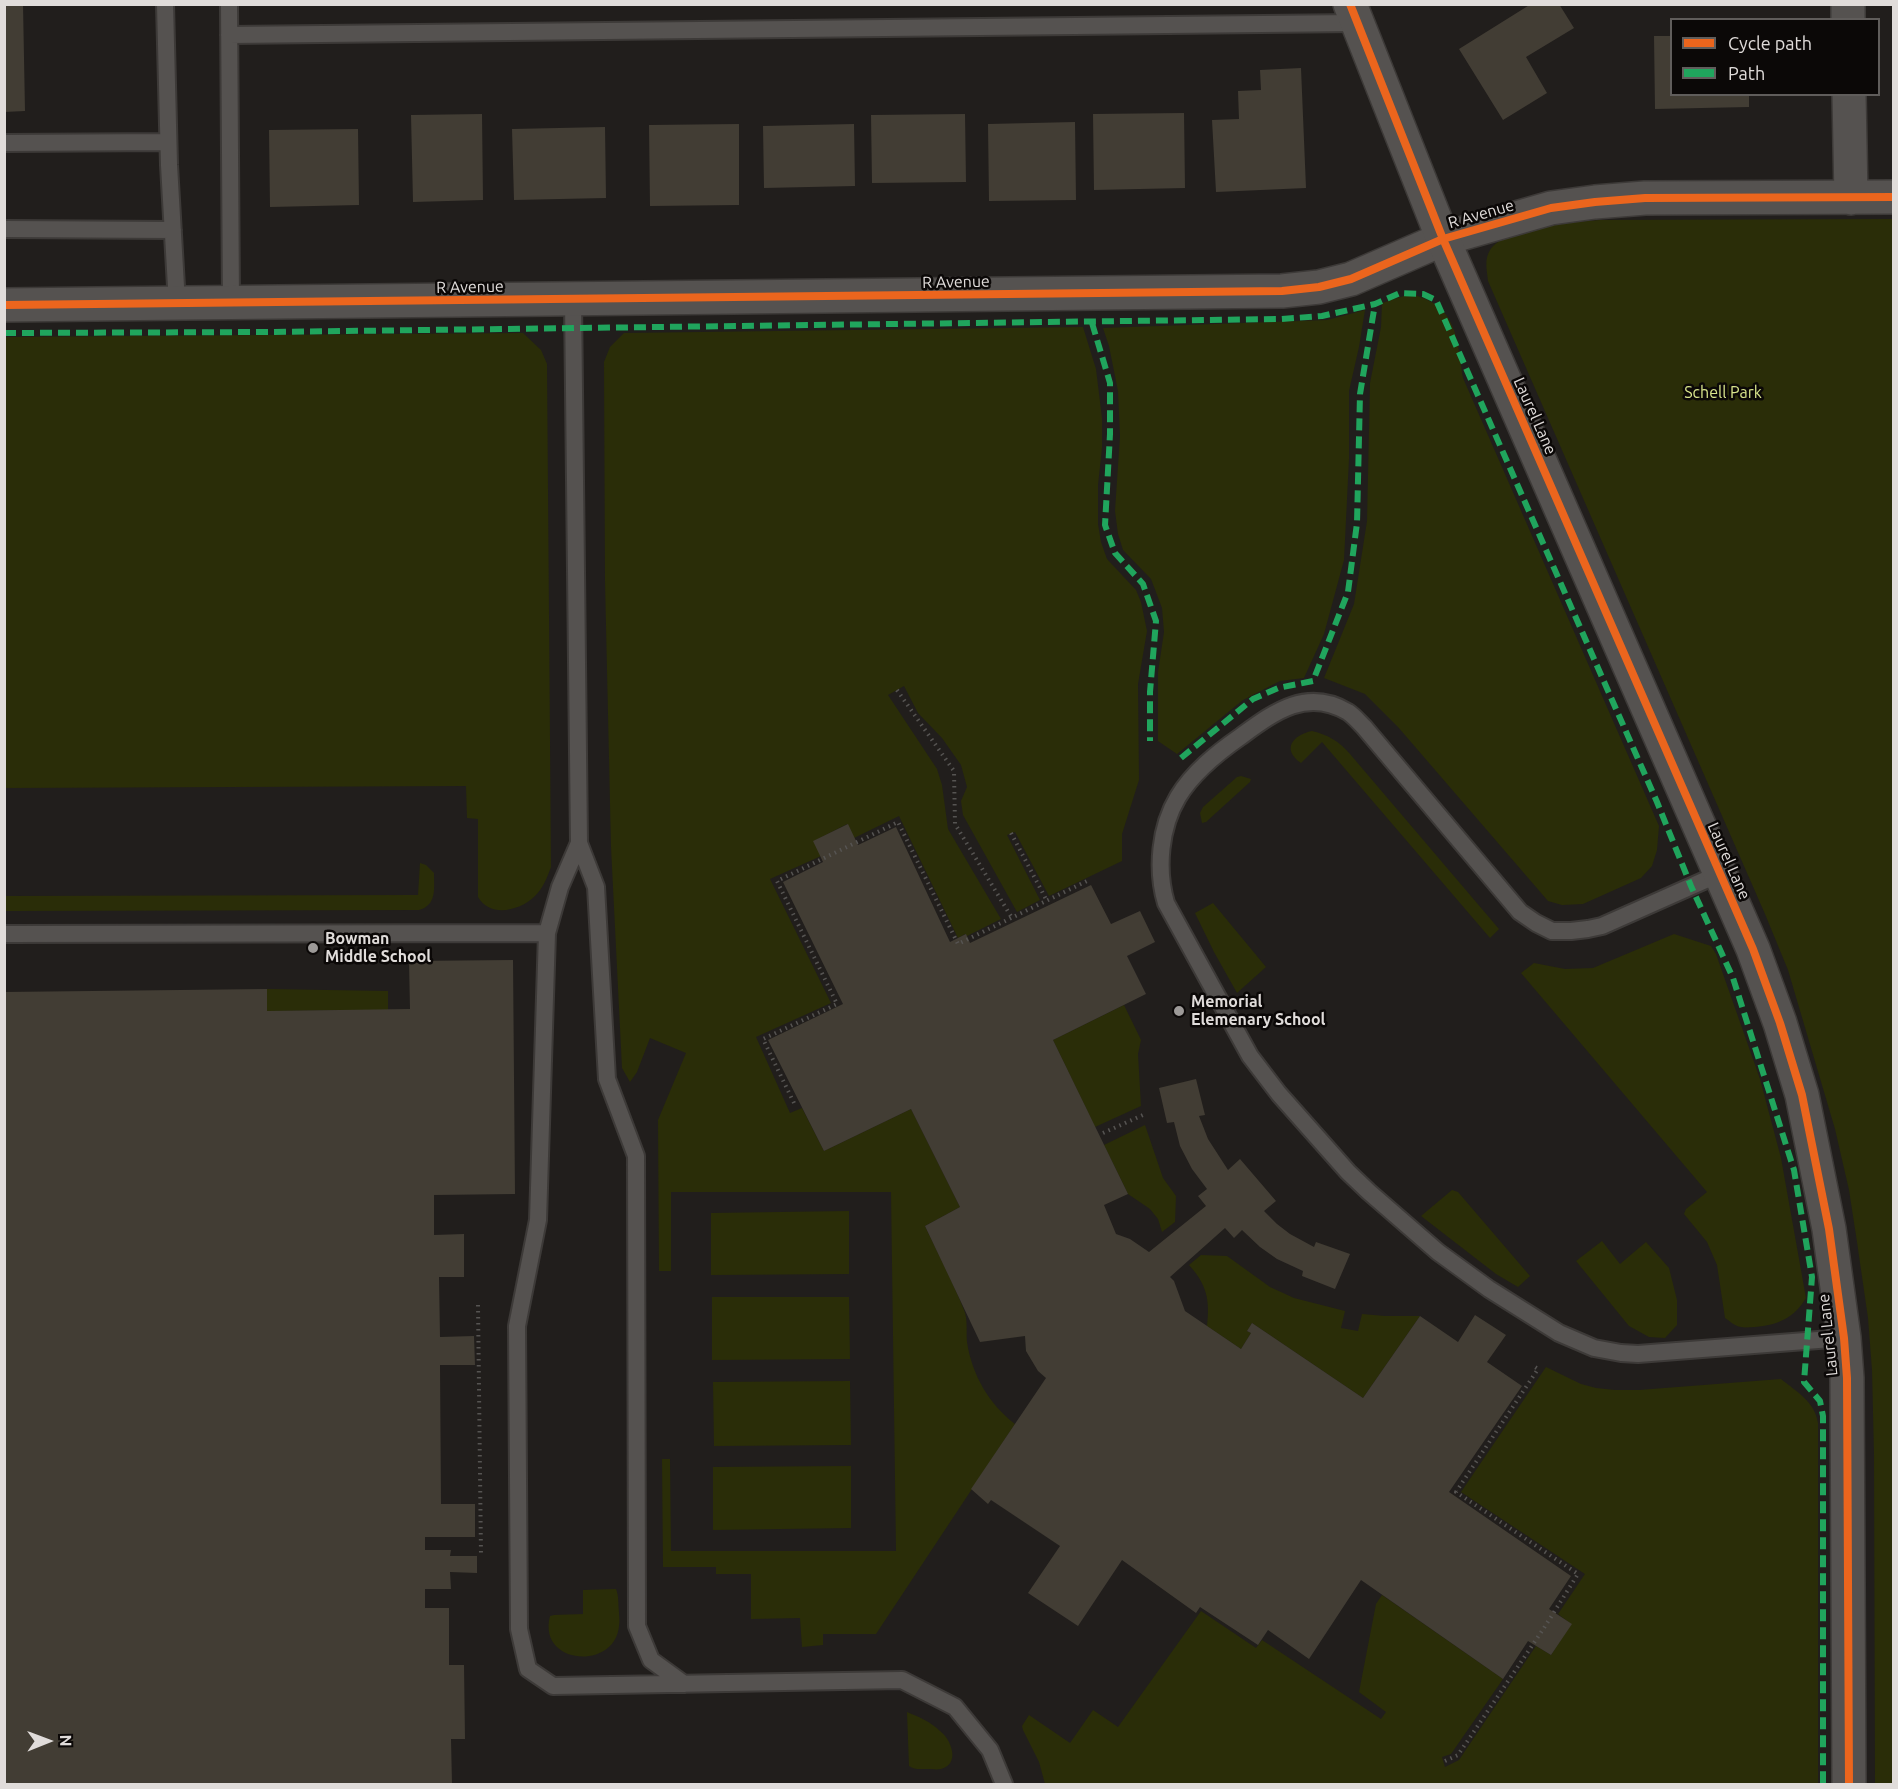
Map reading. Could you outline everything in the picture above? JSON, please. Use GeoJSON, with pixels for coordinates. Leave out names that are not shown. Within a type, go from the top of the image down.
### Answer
{"type":"FeatureCollection","features":[{"type":"Feature","properties":{"kind":"street","name":"Laurel Lane"},"geometry":{"type":"LineString","coordinates":[[1353,14],[1443,239],[1719,874],[1754,949],[1802,1095],[1825,1208],[1844,1338],[1847,1389],[1849,1785]]}},
{"type":"Feature","properties":{"kind":"street"},"geometry":{"type":"LineString","coordinates":[[1849,96],[1851,198]]}},
{"type":"Feature","properties":{"kind":"street","name":"R Avenue"},"geometry":{"type":"LineString","coordinates":[[4,305],[1282,291],[1319,287],[1351,279],[1443,239],[1551,208],[1645,198],[1893,197]]}},
{"type":"Feature","properties":{"kind":"lane"},"geometry":{"type":"LineString","coordinates":[[165,4],[168,142],[177,304]]}},
{"type":"Feature","properties":{"kind":"lane"},"geometry":{"type":"LineString","coordinates":[[229,4],[231,303]]}},
{"type":"Feature","properties":{"kind":"lane"},"geometry":{"type":"LineString","coordinates":[[229,35],[1353,14]]}},
{"type":"Feature","properties":{"kind":"lane"},"geometry":{"type":"LineString","coordinates":[[4,143],[168,142]]}},
{"type":"Feature","properties":{"kind":"lane"},"geometry":{"type":"LineString","coordinates":[[4,229],[173,230]]}},
{"type":"Feature","properties":{"kind":"lane"},"geometry":{"type":"LineString","coordinates":[[573,299],[579,843],[596,887],[607,1079],[636,1156],[637,1626],[651,1660],[684,1684]]}},
{"type":"Feature","properties":{"kind":"lane"},"geometry":{"type":"LineString","coordinates":[[1719,874],[1602,926],[1571,931],[1552,930],[1520,912],[1372,736],[1349,713],[1332,705],[1311,702],[1289,705],[1267,717],[1221,750],[1190,780],[1178,798],[1168,820],[1162,842],[1161,886],[1166,903],[1240,1039],[1263,1074],[1348,1172],[1413,1232],[1464,1271],[1559,1333],[1608,1352],[1638,1354],[1844,1338]]}},
{"type":"Feature","properties":{"kind":"lane"},"geometry":{"type":"LineString","coordinates":[[579,843],[560,887],[547,933],[538,1220],[517,1326],[519,1629],[528,1669],[553,1686],[902,1680],[955,1707],[990,1750],[1004,1785]]}},
{"type":"Feature","properties":{"kind":"lane"},"geometry":{"type":"LineString","coordinates":[[4,934],[547,933]]}},
{"type":"Feature","properties":{"kind":"path"},"geometry":{"type":"LineString","coordinates":[[897,690],[954,771],[955,824],[1012,918]]}},
{"type":"Feature","properties":{"kind":"path"},"geometry":{"type":"LineString","coordinates":[[794,1102],[763,1039],[837,1004],[777,881],[898,822],[958,944],[1089,880]]}},
{"type":"Feature","properties":{"kind":"path"},"geometry":{"type":"LineString","coordinates":[[1011,833],[1047,901]]}},
{"type":"Feature","properties":{"kind":"path"},"geometry":{"type":"LineString","coordinates":[[1103,1133],[1143,1115]]}},
{"type":"Feature","properties":{"kind":"path"},"geometry":{"type":"LineString","coordinates":[[478,1305],[481,1555]]}},
{"type":"Feature","properties":{"kind":"path"},"geometry":{"type":"LineString","coordinates":[[1445,1761],[1458,1755],[1578,1574],[1456,1492],[1538,1369],[1535,1367]]}},
{"type":"Feature","properties":{"kind":"green space","name":"Schell Park"},"geometry":{"type":"Polygon","coordinates":[[[1893,219],[1893,1784],[1875,1784],[1872,1370],[1868,1318],[1857,1242],[1849,1190],[1835,1129],[1788,970],[1488,281],[1486,265],[1490,250],[1498,242],[1510,236],[1541,227],[1574,222],[1893,219]]]}},
{"type":"Feature","properties":{"kind":"green space"},"geometry":{"type":"Polygon","coordinates":[[[1410,294],[1426,299],[1437,306],[1452,325],[1459,349],[1463,378],[1659,826],[1657,850],[1652,866],[1641,878],[1583,904],[1562,905],[1548,901],[1398,727],[1365,694],[1324,678],[1354,604],[1367,521],[1370,383],[1381,327],[1382,303],[1410,294]]]}},
{"type":"Feature","properties":{"kind":"green space"},"geometry":{"type":"Polygon","coordinates":[[[1365,310],[1349,391],[1349,459],[1344,560],[1324,634],[1304,678],[1280,681],[1243,700],[1177,754],[1158,741],[1158,672],[1164,632],[1162,608],[1151,579],[1123,550],[1118,534],[1115,511],[1120,436],[1118,391],[1103,328],[1327,320],[1365,310]]]}},
{"type":"Feature","properties":{"kind":"green space"},"geometry":{"type":"Polygon","coordinates":[[[1083,327],[1096,369],[1102,418],[1098,485],[1098,524],[1101,542],[1107,559],[1136,590],[1147,631],[1138,684],[1139,780],[1122,834],[1122,861],[1049,896],[1015,832],[1007,835],[1040,900],[1017,912],[963,815],[961,801],[967,787],[961,765],[942,738],[918,713],[904,686],[888,695],[937,769],[942,785],[948,829],[1001,919],[967,936],[965,934],[958,938],[899,816],[854,838],[847,824],[814,841],[821,856],[770,879],[831,1003],[756,1037],[790,1113],[802,1108],[824,1151],[911,1109],[960,1207],[925,1226],[965,1314],[969,1354],[983,1388],[997,1407],[1015,1424],[876,1634],[823,1634],[823,1645],[802,1647],[800,1618],[751,1619],[751,1574],[716,1574],[716,1567],[663,1567],[662,1459],[670,1459],[671,1551],[896,1551],[891,1192],[671,1192],[671,1271],[659,1271],[658,1120],[686,1053],[650,1038],[637,1072],[630,1082],[622,1068],[611,847],[605,581],[604,362],[610,347],[624,333],[1083,327]]]}},
{"type":"Feature","properties":{"kind":"green space"},"geometry":{"type":"Polygon","coordinates":[[[523,333],[541,350],[547,364],[551,867],[543,886],[535,896],[521,905],[505,910],[490,908],[478,897],[478,819],[467,818],[466,786],[5,788],[5,337],[523,333]]]}},
{"type":"Feature","properties":{"kind":"green space"},"geometry":{"type":"Polygon","coordinates":[[[1312,731],[1333,739],[1350,754],[1499,929],[1490,938],[1322,742],[1301,763],[1295,758],[1291,748],[1292,743],[1299,736],[1312,731]]]}},
{"type":"Feature","properties":{"kind":"green space"},"geometry":{"type":"Polygon","coordinates":[[[1241,776],[1251,779],[1250,782],[1206,822],[1202,823],[1200,813],[1203,807],[1241,776]]]}},
{"type":"Feature","properties":{"kind":"green space"},"geometry":{"type":"Polygon","coordinates":[[[420,863],[426,865],[434,873],[434,885],[432,900],[425,908],[419,910],[5,911],[5,896],[418,895],[420,863]]]}},
{"type":"Feature","properties":{"kind":"green space"},"geometry":{"type":"Polygon","coordinates":[[[1213,903],[1266,967],[1237,993],[1195,913],[1213,903]]]}},
{"type":"Feature","properties":{"kind":"green space"},"geometry":{"type":"Polygon","coordinates":[[[1674,934],[1711,946],[1716,954],[1760,1079],[1781,1158],[1806,1298],[1791,1315],[1771,1324],[1743,1327],[1734,1325],[1725,1318],[1717,1265],[1707,1242],[1684,1214],[1686,1209],[1707,1192],[1521,973],[1534,963],[1565,969],[1593,968],[1674,934]]]}},
{"type":"Feature","properties":{"kind":"green space"},"geometry":{"type":"Polygon","coordinates":[[[267,989],[388,991],[388,1010],[267,1011],[267,989]]]}},
{"type":"Feature","properties":{"kind":"green space"},"geometry":{"type":"Polygon","coordinates":[[[1124,1005],[1141,1040],[1138,1054],[1141,1106],[1095,1127],[1053,1040],[1124,1005]]]}},
{"type":"Feature","properties":{"kind":"green space"},"geometry":{"type":"Polygon","coordinates":[[[1145,1125],[1163,1178],[1176,1196],[1175,1222],[1162,1232],[1158,1219],[1150,1209],[1128,1194],[1104,1145],[1145,1125]]]}},
{"type":"Feature","properties":{"kind":"green space"},"geometry":{"type":"Polygon","coordinates":[[[1452,1190],[1458,1192],[1530,1276],[1518,1287],[1496,1274],[1421,1216],[1452,1190]]]}},
{"type":"Feature","properties":{"kind":"green space"},"geometry":{"type":"Polygon","coordinates":[[[849,1211],[849,1274],[711,1275],[711,1213],[849,1211]]]}},
{"type":"Feature","properties":{"kind":"green space"},"geometry":{"type":"Polygon","coordinates":[[[1602,1241],[1620,1264],[1646,1242],[1669,1268],[1677,1300],[1677,1325],[1665,1338],[1649,1337],[1629,1326],[1576,1261],[1602,1241]]]}},
{"type":"Feature","properties":{"kind":"green space"},"geometry":{"type":"Polygon","coordinates":[[[1201,1255],[1227,1256],[1270,1287],[1294,1298],[1345,1311],[1341,1328],[1358,1331],[1362,1314],[1420,1316],[1363,1398],[1252,1323],[1247,1331],[1251,1333],[1241,1349],[1207,1326],[1206,1293],[1200,1279],[1189,1265],[1201,1255]]]}},
{"type":"Feature","properties":{"kind":"green space"},"geometry":{"type":"Polygon","coordinates":[[[712,1297],[849,1297],[850,1359],[712,1360],[712,1297]]]}},
{"type":"Feature","properties":{"kind":"green space"},"geometry":{"type":"Polygon","coordinates":[[[1546,1367],[1581,1384],[1615,1390],[1781,1379],[1804,1398],[1813,1409],[1818,1423],[1818,1784],[1045,1784],[1039,1762],[1022,1726],[1029,1715],[1070,1743],[1093,1710],[1118,1727],[1201,1611],[1256,1648],[1262,1640],[1381,1719],[1386,1712],[1359,1692],[1376,1604],[1382,1595],[1503,1679],[1451,1754],[1442,1757],[1445,1767],[1459,1760],[1536,1646],[1551,1655],[1571,1624],[1558,1614],[1585,1574],[1461,1492],[1546,1367]]]}},
{"type":"Feature","properties":{"kind":"green space"},"geometry":{"type":"Polygon","coordinates":[[[850,1381],[851,1445],[714,1446],[713,1382],[850,1381]]]}},
{"type":"Feature","properties":{"kind":"green space"},"geometry":{"type":"Polygon","coordinates":[[[851,1466],[851,1528],[713,1530],[713,1467],[851,1466]]]}},
{"type":"Feature","properties":{"kind":"green space"},"geometry":{"type":"Polygon","coordinates":[[[616,1589],[619,1626],[614,1640],[605,1650],[592,1656],[578,1656],[565,1653],[555,1645],[549,1632],[550,1616],[583,1614],[583,1590],[616,1589]]]}},
{"type":"Feature","properties":{"kind":"green space"},"geometry":{"type":"Polygon","coordinates":[[[907,1712],[929,1722],[948,1740],[952,1757],[947,1766],[941,1769],[917,1769],[909,1766],[907,1712]]]}},
{"type":"Feature","properties":{"kind":"building"},"geometry":{"type":"Polygon","coordinates":[[[4,4],[23,4],[25,111],[4,112],[4,4]]]}},
{"type":"Feature","properties":{"kind":"building"},"geometry":{"type":"Polygon","coordinates":[[[1531,4],[1559,4],[1574,28],[1526,57],[1547,93],[1503,120],[1459,49],[1531,4]]]}},
{"type":"Feature","properties":{"kind":"building"},"geometry":{"type":"Polygon","coordinates":[[[1654,36],[1670,36],[1670,96],[1749,96],[1749,107],[1655,109],[1654,36]]]}},
{"type":"Feature","properties":{"kind":"building"},"geometry":{"type":"Polygon","coordinates":[[[1301,68],[1306,188],[1216,192],[1212,120],[1239,119],[1238,91],[1261,90],[1260,70],[1301,68]]]}},
{"type":"Feature","properties":{"kind":"building"},"geometry":{"type":"Polygon","coordinates":[[[1184,113],[1185,188],[1094,190],[1093,114],[1184,113]]]}},
{"type":"Feature","properties":{"kind":"building"},"geometry":{"type":"Polygon","coordinates":[[[482,114],[483,200],[413,202],[411,115],[482,114]]]}},
{"type":"Feature","properties":{"kind":"building"},"geometry":{"type":"Polygon","coordinates":[[[965,114],[966,182],[872,183],[871,115],[965,114]]]}},
{"type":"Feature","properties":{"kind":"building"},"geometry":{"type":"Polygon","coordinates":[[[1075,122],[1076,200],[989,201],[988,124],[1075,122]]]}},
{"type":"Feature","properties":{"kind":"building"},"geometry":{"type":"Polygon","coordinates":[[[739,124],[739,205],[650,206],[649,125],[739,124]]]}},
{"type":"Feature","properties":{"kind":"building"},"geometry":{"type":"Polygon","coordinates":[[[854,124],[855,186],[764,188],[763,126],[854,124]]]}},
{"type":"Feature","properties":{"kind":"building"},"geometry":{"type":"Polygon","coordinates":[[[605,127],[606,198],[514,200],[512,129],[605,127]]]}},
{"type":"Feature","properties":{"kind":"building"},"geometry":{"type":"Polygon","coordinates":[[[358,129],[359,205],[270,207],[269,130],[358,129]]]}},
{"type":"Feature","properties":{"kind":"building"},"geometry":{"type":"Polygon","coordinates":[[[848,824],[858,845],[896,827],[950,942],[966,934],[970,943],[1091,885],[1111,924],[1140,911],[1155,942],[1127,956],[1146,994],[1053,1040],[1128,1194],[1104,1205],[1116,1234],[1130,1239],[1149,1252],[1206,1206],[1198,1196],[1207,1189],[1192,1169],[1180,1146],[1174,1122],[1167,1123],[1159,1088],[1196,1079],[1205,1115],[1199,1116],[1208,1139],[1228,1170],[1240,1159],[1276,1201],[1264,1211],[1290,1234],[1314,1247],[1316,1242],[1350,1254],[1335,1289],[1302,1276],[1303,1271],[1277,1259],[1242,1230],[1234,1238],[1225,1228],[1170,1277],[1174,1281],[1185,1311],[1241,1349],[1251,1333],[1247,1331],[1252,1323],[1363,1398],[1420,1316],[1458,1342],[1475,1315],[1506,1335],[1487,1362],[1522,1386],[1449,1492],[1571,1576],[1549,1609],[1572,1624],[1551,1655],[1528,1641],[1503,1679],[1361,1580],[1309,1659],[1268,1630],[1258,1645],[1200,1607],[1196,1613],[1122,1560],[1078,1626],[1028,1593],[1060,1546],[991,1500],[988,1504],[971,1489],[1046,1378],[1038,1371],[1026,1351],[1025,1336],[980,1342],[925,1226],[960,1207],[911,1109],[824,1151],[768,1040],[843,1004],[783,882],[823,862],[813,841],[848,824]]]}},
{"type":"Feature","properties":{"kind":"building"},"geometry":{"type":"Polygon","coordinates":[[[513,960],[515,1194],[434,1195],[434,1235],[464,1234],[464,1277],[439,1277],[440,1337],[474,1336],[475,1365],[440,1365],[441,1504],[475,1504],[475,1537],[425,1537],[425,1550],[451,1550],[450,1556],[477,1556],[477,1573],[450,1572],[451,1589],[425,1589],[425,1608],[449,1608],[449,1665],[464,1665],[465,1739],[451,1739],[452,1784],[4,1784],[4,992],[267,989],[267,1011],[410,1009],[409,961],[513,960]]]}},
{"type":"Feature","properties":{"kind":"marked path"},"geometry":{"type":"LineString","coordinates":[[4,333],[269,332],[1281,319],[1322,316],[1375,304],[1400,293],[1423,294],[1436,300],[1733,978],[1794,1170],[1812,1277],[1804,1382],[1820,1401],[1823,1416],[1823,1784]]}},
{"type":"Feature","properties":{"kind":"marked path"},"geometry":{"type":"LineString","coordinates":[[1181,758],[1253,699],[1278,688],[1313,681],[1348,592],[1357,523],[1360,394],[1375,304]]}},
{"type":"Feature","properties":{"kind":"marked path"},"geometry":{"type":"LineString","coordinates":[[1092,323],[1110,383],[1105,525],[1115,553],[1143,584],[1156,621],[1150,692],[1150,741]]}},
{"type":"Feature","properties":{"kind":"cycle path"},"geometry":{"type":"LineString","coordinates":[[1350,4],[1443,239],[1753,949],[1780,1023],[1802,1095],[1829,1229],[1844,1338],[1847,1378],[1849,1784]]}},
{"type":"Feature","properties":{"kind":"cycle path"},"geometry":{"type":"LineString","coordinates":[[4,305],[1282,291],[1319,287],[1351,279],[1443,239],[1551,208],[1645,198],[1894,197]]}},
{"type":"Feature","properties":{"kind":"place","name":"Bowman Middle School"},"geometry":{"type":"Point","coordinates":[313,948]}},
{"type":"Feature","properties":{"kind":"place","name":"Memorial Elemenary School"},"geometry":{"type":"Point","coordinates":[1179,1011]}}]}
